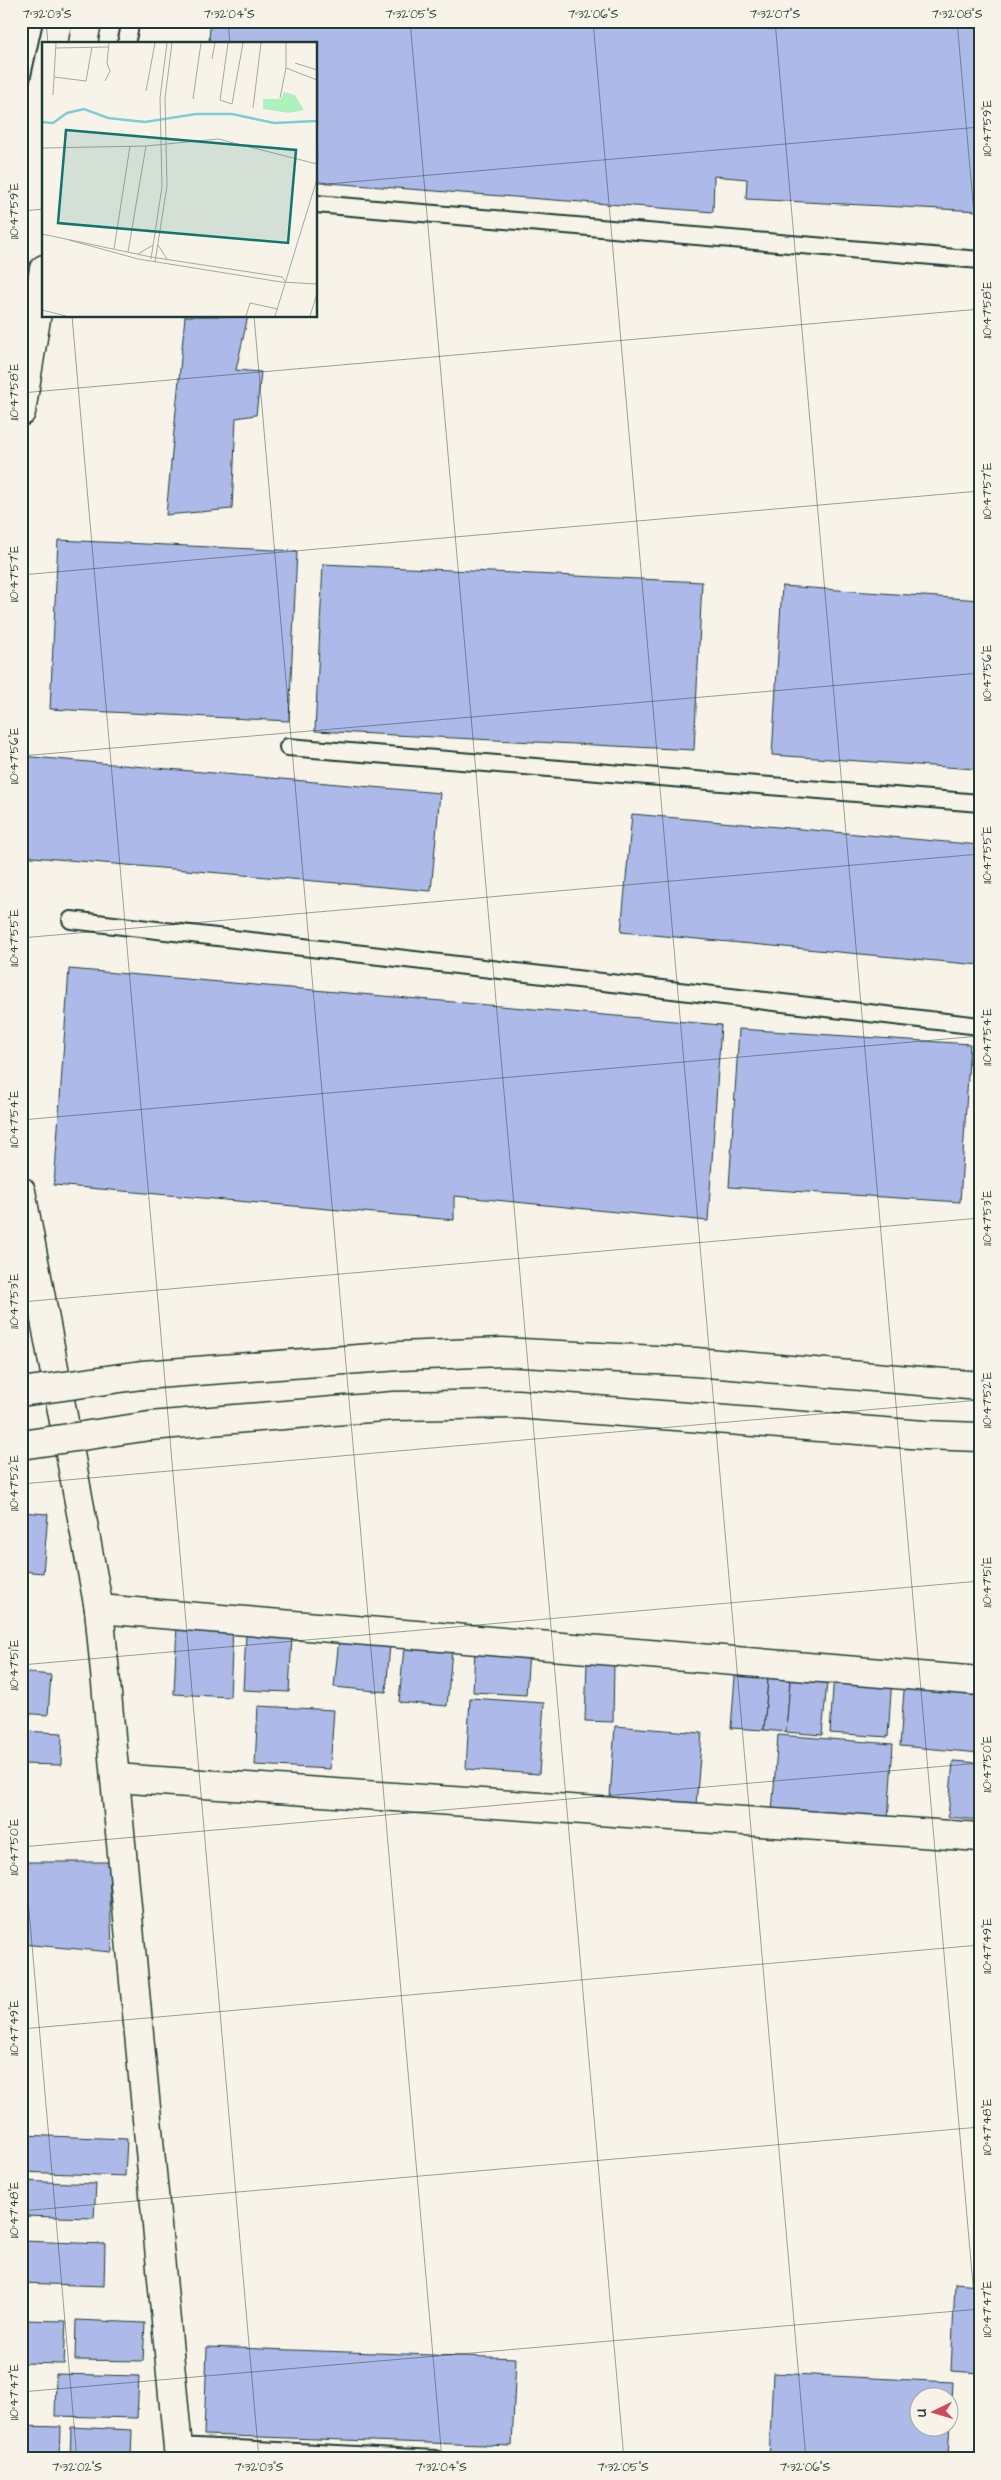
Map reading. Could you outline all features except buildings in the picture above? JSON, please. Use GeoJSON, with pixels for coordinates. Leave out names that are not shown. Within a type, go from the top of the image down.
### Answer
{"type":"FeatureCollection","features":[{"type":"Feature","properties":{"kind":"main road"},"geometry":{"type":"LineString","coordinates":[[83,42],[87,21]]}},
{"type":"Feature","properties":{"kind":"main road"},"geometry":{"type":"LineString","coordinates":[[21,412],[42,281]]}},
{"type":"Feature","properties":{"kind":"main road"},"geometry":{"type":"LineString","coordinates":[[21,1190],[99,1609],[178,2452]]}},
{"type":"Feature","properties":{"kind":"main road"},"geometry":{"type":"LineString","coordinates":[[21,1392],[142,1375],[399,1356],[502,1352],[695,1362],[980,1386]]}},
{"type":"Feature","properties":{"kind":"main road"},"geometry":{"type":"LineString","coordinates":[[21,1445],[150,1426],[394,1406],[518,1404],[980,1438]]}},
{"type":"Feature","properties":{"kind":"main road"},"geometry":{"type":"LineString","coordinates":[[99,1609],[980,1681]]}},
{"type":"Feature","properties":{"kind":"main road"},"geometry":{"type":"LineString","coordinates":[[116,1778],[980,1837]]}},
{"type":"Feature","properties":{"kind":"lane"},"geometry":{"type":"LineString","coordinates":[[21,80],[34,21]]}},
{"type":"Feature","properties":{"kind":"lane"},"geometry":{"type":"LineString","coordinates":[[126,42],[131,21]]}},
{"type":"Feature","properties":{"kind":"lane"},"geometry":{"type":"LineString","coordinates":[[318,204],[980,260]]}},
{"type":"Feature","properties":{"kind":"lane"},"geometry":{"type":"LineString","coordinates":[[288,748],[980,803]]}},
{"type":"Feature","properties":{"kind":"lane"},"geometry":{"type":"LineString","coordinates":[[71,920],[980,1026]]}},
{"type":"Feature","properties":{"kind":"lane"},"geometry":{"type":"LineString","coordinates":[[178,2452],[436,2459]]}}]}
